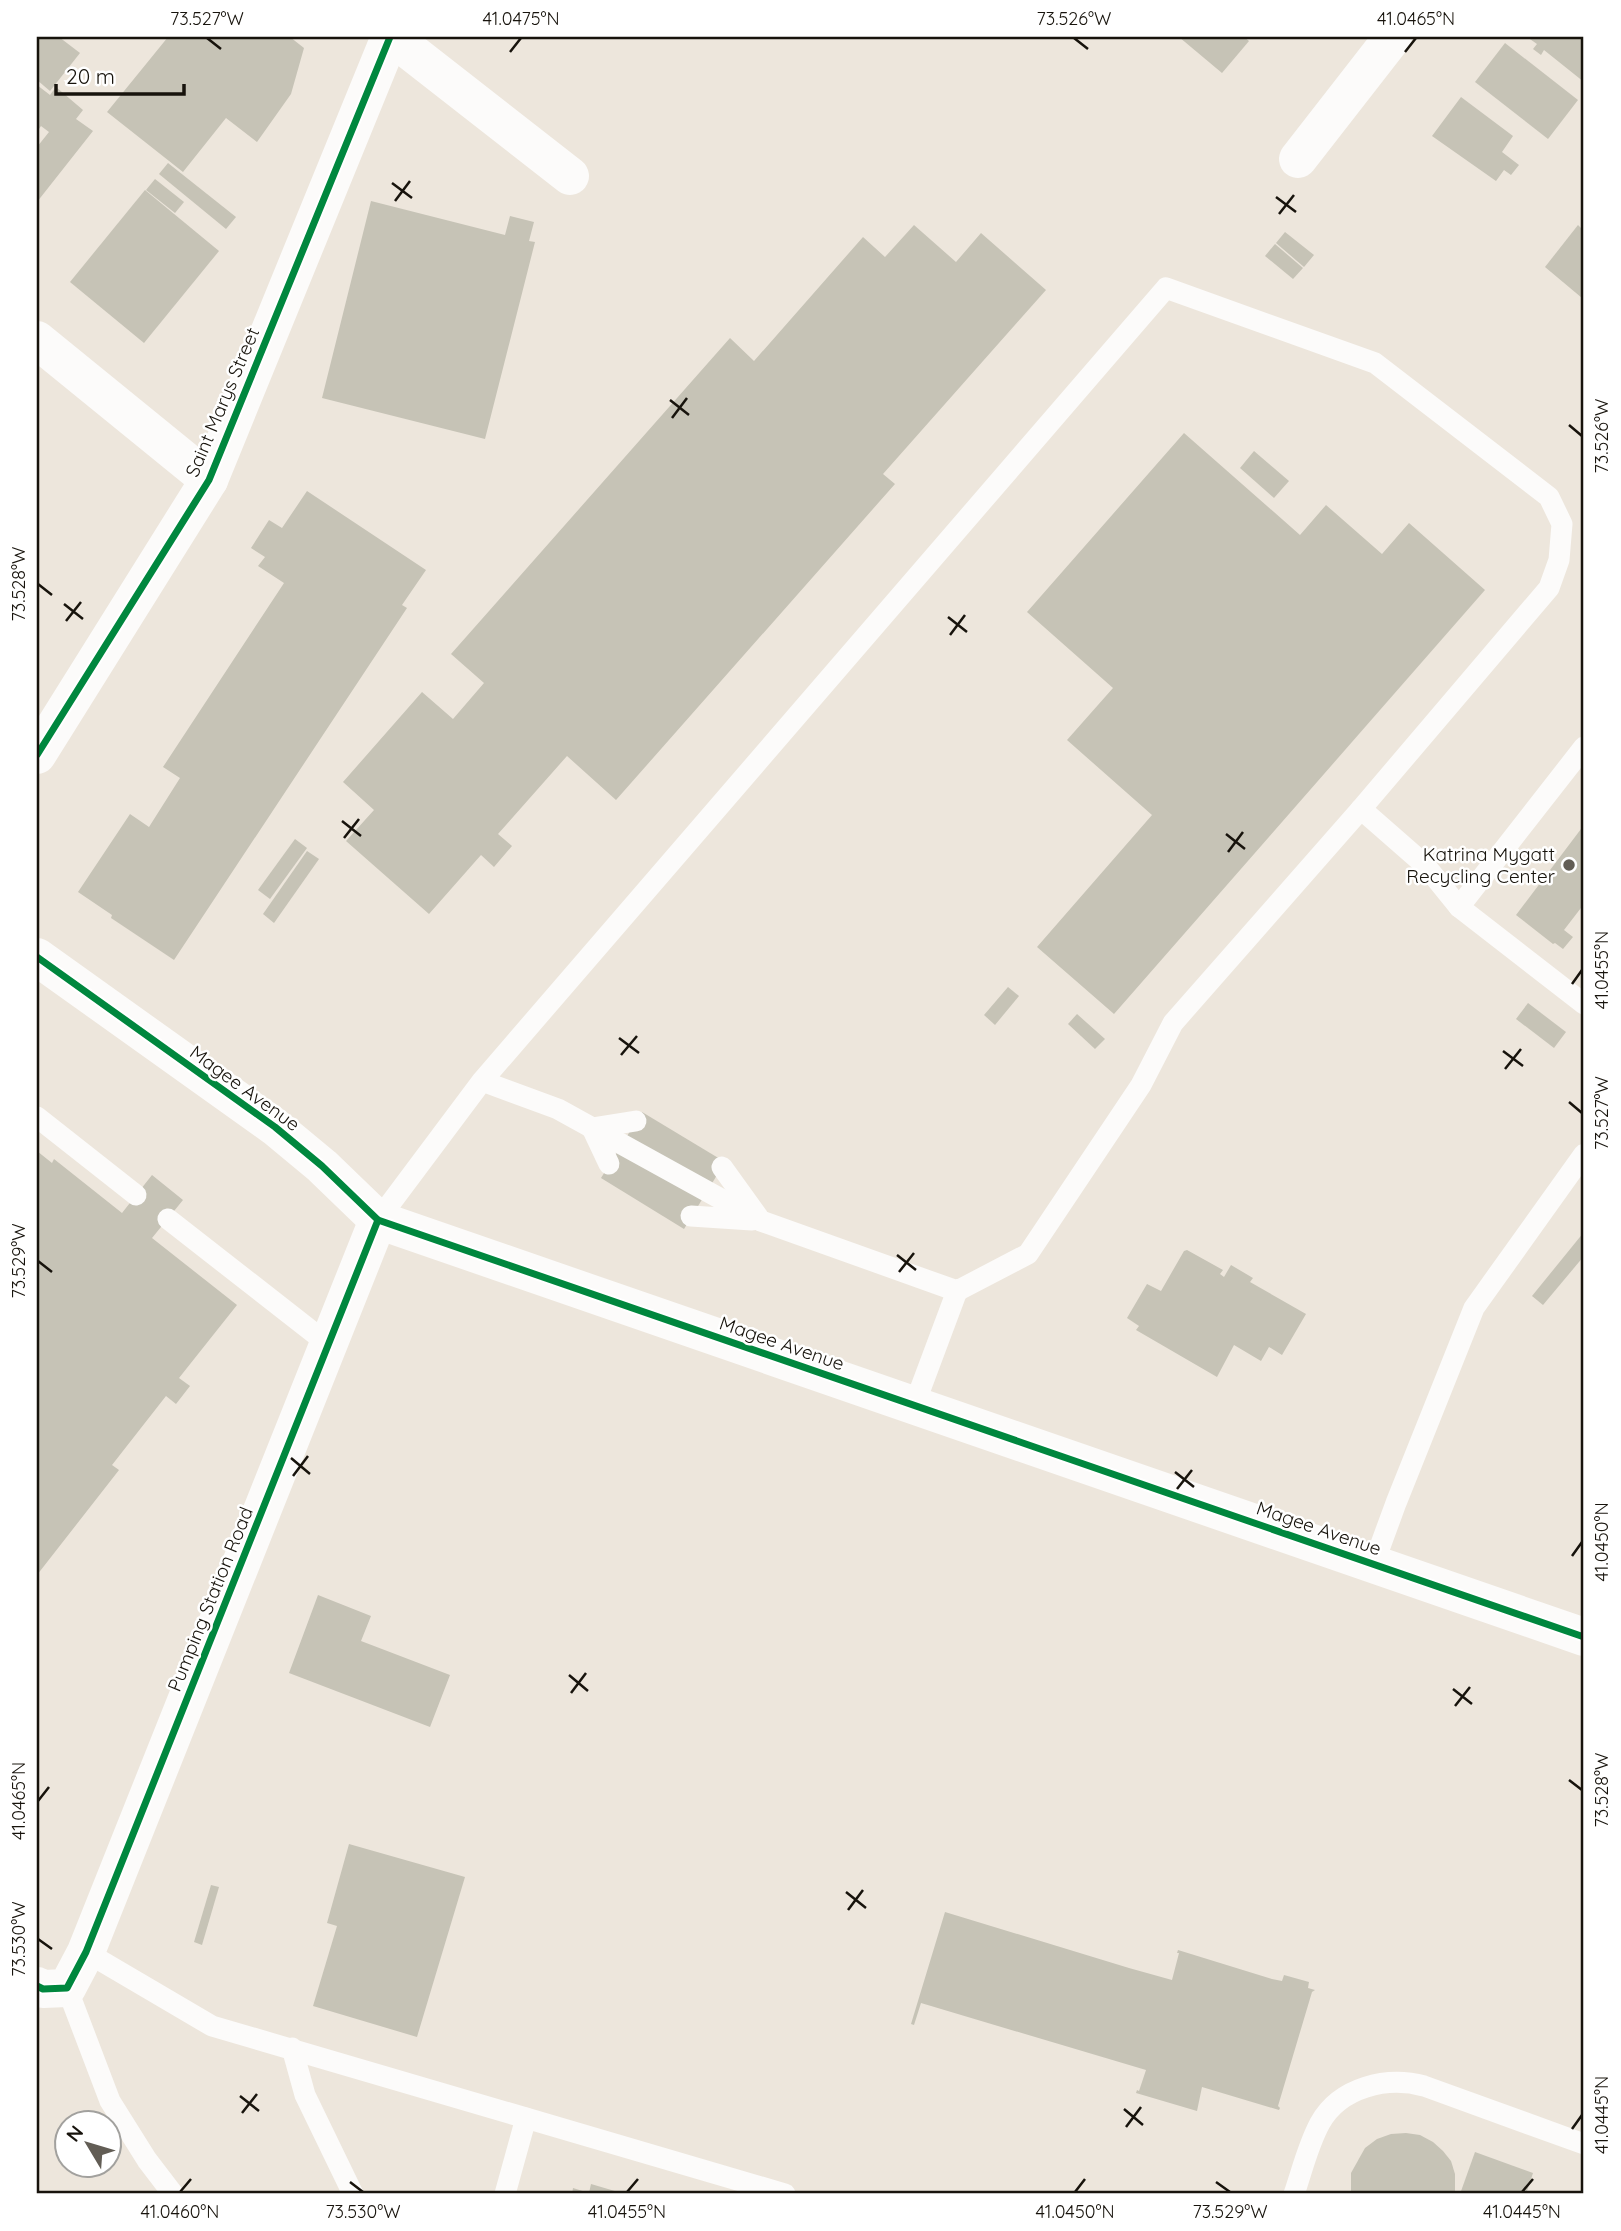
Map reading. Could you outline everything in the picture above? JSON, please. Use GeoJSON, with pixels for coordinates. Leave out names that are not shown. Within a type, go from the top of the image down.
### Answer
{"type":"FeatureCollection","features":[{"type":"Feature","properties":{"kind":"street"},"geometry":{"type":"LineString","coordinates":[[391,37],[570,176]]}},
{"type":"Feature","properties":{"kind":"street","name":"Saint Marys Street"},"geometry":{"type":"LineString","coordinates":[[37,755],[209,480],[391,37]]}},
{"type":"Feature","properties":{"kind":"street"},"geometry":{"type":"LineString","coordinates":[[1298,159],[1393,37]]}},
{"type":"Feature","properties":{"kind":"street"},"geometry":{"type":"LineString","coordinates":[[37,340],[209,480]]}},
{"type":"Feature","properties":{"kind":"street","name":"Magee Avenue"},"geometry":{"type":"LineString","coordinates":[[37,957],[275,1127],[322,1166],[378,1220],[1584,1637]]}},
{"type":"Feature","properties":{"kind":"street","name":"Pumping Station Road"},"geometry":{"type":"LineString","coordinates":[[52,1987],[86,1952],[378,1220]]}},
{"type":"Feature","properties":{"kind":"lane"},"geometry":{"type":"LineString","coordinates":[[378,1220],[482,1081],[1167,288],[1375,363],[1549,497],[1562,524],[1559,560],[1549,588],[1173,1023],[1141,1085],[1028,1254],[957,1291],[914,1406]]}},
{"type":"Feature","properties":{"kind":"lane"},"geometry":{"type":"LineString","coordinates":[[1459,907],[1584,747]]}},
{"type":"Feature","properties":{"kind":"lane"},"geometry":{"type":"LineString","coordinates":[[1361,808],[1425,865],[1459,907],[1584,1003]]}},
{"type":"Feature","properties":{"kind":"lane"},"geometry":{"type":"LineString","coordinates":[[482,1081],[558,1109],[761,1221],[957,1291]]}},
{"type":"Feature","properties":{"kind":"lane"},"geometry":{"type":"LineString","coordinates":[[37,1117],[136,1195]]}},
{"type":"Feature","properties":{"kind":"lane"},"geometry":{"type":"LineString","coordinates":[[592,1128],[636,1121]]}},
{"type":"Feature","properties":{"kind":"lane"},"geometry":{"type":"LineString","coordinates":[[592,1128],[610,1164]]}},
{"type":"Feature","properties":{"kind":"lane"},"geometry":{"type":"LineString","coordinates":[[1374,1563],[1474,1308],[1584,1154]]}},
{"type":"Feature","properties":{"kind":"lane"},"geometry":{"type":"LineString","coordinates":[[722,1167],[761,1221]]}},
{"type":"Feature","properties":{"kind":"lane"},"geometry":{"type":"LineString","coordinates":[[691,1216],[761,1221]]}},
{"type":"Feature","properties":{"kind":"lane"},"geometry":{"type":"LineString","coordinates":[[167,1219],[328,1344]]}},
{"type":"Feature","properties":{"kind":"lane"},"geometry":{"type":"LineString","coordinates":[[86,1952],[212,2025],[785,2194]]}},
{"type":"Feature","properties":{"kind":"lane"},"geometry":{"type":"LineString","coordinates":[[52,1987],[110,2101],[173,2194]]}},
{"type":"Feature","properties":{"kind":"lane"},"geometry":{"type":"LineString","coordinates":[[292,2048],[304,2095],[353,2194]]}},
{"type":"Feature","properties":{"kind":"lane"},"geometry":{"type":"LineString","coordinates":[[1294,2194],[1315,2136],[1329,2111],[1352,2094],[1379,2084],[1409,2082],[1424,2086],[1584,2144]]}},
{"type":"Feature","properties":{"kind":"lane"},"geometry":{"type":"LineString","coordinates":[[505,2194],[526,2118]]}},
{"type":"Feature","properties":{"kind":"building"},"geometry":{"type":"Polygon","coordinates":[[[37,37],[59,37],[80,53],[50,91],[37,80],[37,37]]]}},
{"type":"Feature","properties":{"kind":"building"},"geometry":{"type":"Polygon","coordinates":[[[168,37],[290,37],[304,48],[291,94],[257,142],[226,118],[183,172],[107,112],[168,37]]]}},
{"type":"Feature","properties":{"kind":"building"},"geometry":{"type":"Polygon","coordinates":[[[1179,37],[1244,37],[1249,41],[1222,73],[1179,37]]]}},
{"type":"Feature","properties":{"kind":"building"},"geometry":{"type":"Polygon","coordinates":[[[1527,37],[1584,37],[1584,82],[1544,50],[1541,55],[1533,49],[1537,44],[1527,37]]]}},
{"type":"Feature","properties":{"kind":"building"},"geometry":{"type":"Polygon","coordinates":[[[1505,43],[1578,100],[1548,139],[1475,82],[1505,43]]]}},
{"type":"Feature","properties":{"kind":"building"},"geometry":{"type":"Polygon","coordinates":[[[37,85],[50,95],[56,87],[83,110],[76,119],[93,131],[37,202],[37,147],[49,132],[41,126],[37,132],[37,85]]]}},
{"type":"Feature","properties":{"kind":"building"},"geometry":{"type":"Polygon","coordinates":[[[1461,97],[1513,136],[1502,152],[1519,165],[1511,175],[1504,170],[1496,181],[1432,136],[1461,97]]]}},
{"type":"Feature","properties":{"kind":"building"},"geometry":{"type":"Polygon","coordinates":[[[168,163],[236,217],[226,229],[159,174],[168,163]]]}},
{"type":"Feature","properties":{"kind":"building"},"geometry":{"type":"Polygon","coordinates":[[[155,179],[184,202],[175,213],[146,190],[155,179]]]}},
{"type":"Feature","properties":{"kind":"building"},"geometry":{"type":"Polygon","coordinates":[[[145,190],[219,251],[144,343],[70,282],[145,190]]]}},
{"type":"Feature","properties":{"kind":"building"},"geometry":{"type":"Polygon","coordinates":[[[371,201],[505,235],[510,216],[534,222],[529,241],[535,242],[485,439],[322,398],[371,201]]]}},
{"type":"Feature","properties":{"kind":"building"},"geometry":{"type":"Polygon","coordinates":[[[914,225],[956,262],[981,233],[1046,290],[883,474],[895,484],[616,800],[567,756],[498,834],[512,846],[494,867],[481,855],[429,914],[346,841],[374,810],[343,782],[422,692],[453,719],[484,683],[451,654],[730,338],[754,361],[863,237],[885,257],[914,225]]]}},
{"type":"Feature","properties":{"kind":"building"},"geometry":{"type":"Polygon","coordinates":[[[1578,225],[1584,231],[1582,298],[1545,267],[1578,225]]]}},
{"type":"Feature","properties":{"kind":"building"},"geometry":{"type":"Polygon","coordinates":[[[1285,232],[1314,255],[1304,267],[1276,243],[1285,232]]]}},
{"type":"Feature","properties":{"kind":"building"},"geometry":{"type":"Polygon","coordinates":[[[1275,244],[1303,268],[1293,279],[1265,256],[1275,244]]]}},
{"type":"Feature","properties":{"kind":"building"},"geometry":{"type":"Polygon","coordinates":[[[1184,433],[1300,535],[1326,505],[1382,554],[1409,523],[1485,590],[1114,1014],[1037,947],[1152,815],[1067,740],[1113,688],[1027,612],[1184,433]]]}},
{"type":"Feature","properties":{"kind":"building"},"geometry":{"type":"Polygon","coordinates":[[[1254,451],[1289,481],[1274,498],[1240,468],[1254,451]]]}},
{"type":"Feature","properties":{"kind":"building"},"geometry":{"type":"Polygon","coordinates":[[[307,491],[426,570],[402,605],[407,608],[174,960],[111,918],[112,915],[78,892],[130,814],[149,827],[180,778],[163,767],[284,583],[258,566],[265,557],[251,548],[269,520],[282,528],[307,491]]]}},
{"type":"Feature","properties":{"kind":"building","name":"Katrina Mygatt Recycling Center"},"geometry":{"type":"Polygon","coordinates":[[[1584,825],[1584,904],[1564,930],[1573,937],[1563,949],[1516,915],[1584,825]]]}},
{"type":"Feature","properties":{"kind":"building"},"geometry":{"type":"Polygon","coordinates":[[[295,839],[307,848],[270,899],[258,890],[295,839]]]}},
{"type":"Feature","properties":{"kind":"building"},"geometry":{"type":"Polygon","coordinates":[[[307,851],[319,859],[274,923],[263,914],[307,851]]]}},
{"type":"Feature","properties":{"kind":"building"},"geometry":{"type":"Polygon","coordinates":[[[1008,987],[1019,996],[995,1025],[984,1015],[1008,987]]]}},
{"type":"Feature","properties":{"kind":"building"},"geometry":{"type":"Polygon","coordinates":[[[1528,1003],[1566,1032],[1554,1048],[1516,1019],[1528,1003]]]}},
{"type":"Feature","properties":{"kind":"building"},"geometry":{"type":"Polygon","coordinates":[[[1077,1014],[1105,1039],[1095,1049],[1068,1024],[1077,1014]]]}},
{"type":"Feature","properties":{"kind":"building"},"geometry":{"type":"Polygon","coordinates":[[[642,1112],[725,1162],[684,1229],[601,1178],[642,1112]]]}},
{"type":"Feature","properties":{"kind":"building"},"geometry":{"type":"Polygon","coordinates":[[[37,1151],[52,1163],[54,1159],[122,1213],[152,1175],[183,1200],[152,1238],[237,1305],[179,1378],[190,1386],[176,1404],[166,1396],[112,1465],[119,1470],[37,1575],[37,1151]]]}},
{"type":"Feature","properties":{"kind":"building"},"geometry":{"type":"Polygon","coordinates":[[[1584,1232],[1584,1256],[1543,1305],[1532,1296],[1584,1232]]]}},
{"type":"Feature","properties":{"kind":"building"},"geometry":{"type":"Polygon","coordinates":[[[1187,1250],[1223,1270],[1220,1274],[1224,1277],[1231,1265],[1253,1278],[1250,1282],[1306,1314],[1282,1355],[1269,1347],[1261,1361],[1234,1345],[1217,1377],[1136,1330],[1139,1326],[1127,1318],[1147,1284],[1161,1291],[1187,1250]]]}},
{"type":"Feature","properties":{"kind":"building"},"geometry":{"type":"Polygon","coordinates":[[[318,1595],[371,1616],[361,1641],[450,1675],[430,1727],[289,1673],[318,1595]]]}},
{"type":"Feature","properties":{"kind":"building"},"geometry":{"type":"Polygon","coordinates":[[[349,1844],[465,1877],[417,2037],[313,2006],[337,1926],[327,1923],[349,1844]]]}},
{"type":"Feature","properties":{"kind":"building"},"geometry":{"type":"Polygon","coordinates":[[[211,1885],[219,1887],[202,1945],[194,1942],[211,1885]]]}},
{"type":"Feature","properties":{"kind":"building"},"geometry":{"type":"Polygon","coordinates":[[[945,1912],[1172,1980],[1178,1950],[1272,1979],[1282,1981],[1284,1975],[1309,1982],[1308,1988],[1315,1990],[1312,1992],[1279,2110],[1202,2087],[1197,2111],[1136,2093],[1146,2070],[921,2003],[914,2025],[911,2024],[945,1912]]]}},
{"type":"Feature","properties":{"kind":"building"},"geometry":{"type":"Polygon","coordinates":[[[1406,2133],[1420,2135],[1443,2151],[1451,2161],[1455,2174],[1455,2194],[1351,2194],[1351,2173],[1365,2148],[1377,2139],[1406,2133]]]}},
{"type":"Feature","properties":{"kind":"building"},"geometry":{"type":"Polygon","coordinates":[[[1475,2152],[1533,2173],[1526,2194],[1460,2194],[1475,2152]]]}},
{"type":"Feature","properties":{"kind":"building"},"geometry":{"type":"Polygon","coordinates":[[[591,2184],[625,2194],[572,2194],[573,2188],[589,2193],[591,2184]]]}},
{"type":"Feature","properties":{"kind":"cycle path"},"geometry":{"type":"LineString","coordinates":[[37,755],[209,480],[390,37]]}},
{"type":"Feature","properties":{"kind":"cycle path"},"geometry":{"type":"LineString","coordinates":[[37,957],[275,1127],[322,1166],[378,1220],[1584,1637]]}},
{"type":"Feature","properties":{"kind":"cycle path"},"geometry":{"type":"LineString","coordinates":[[37,1986],[43,1989],[67,1988],[86,1952],[378,1220]]}},
{"type":"Feature","properties":{"kind":"place","name":"Katrina Mygatt Recycling Center"},"geometry":{"type":"Point","coordinates":[1569,865]}}]}
